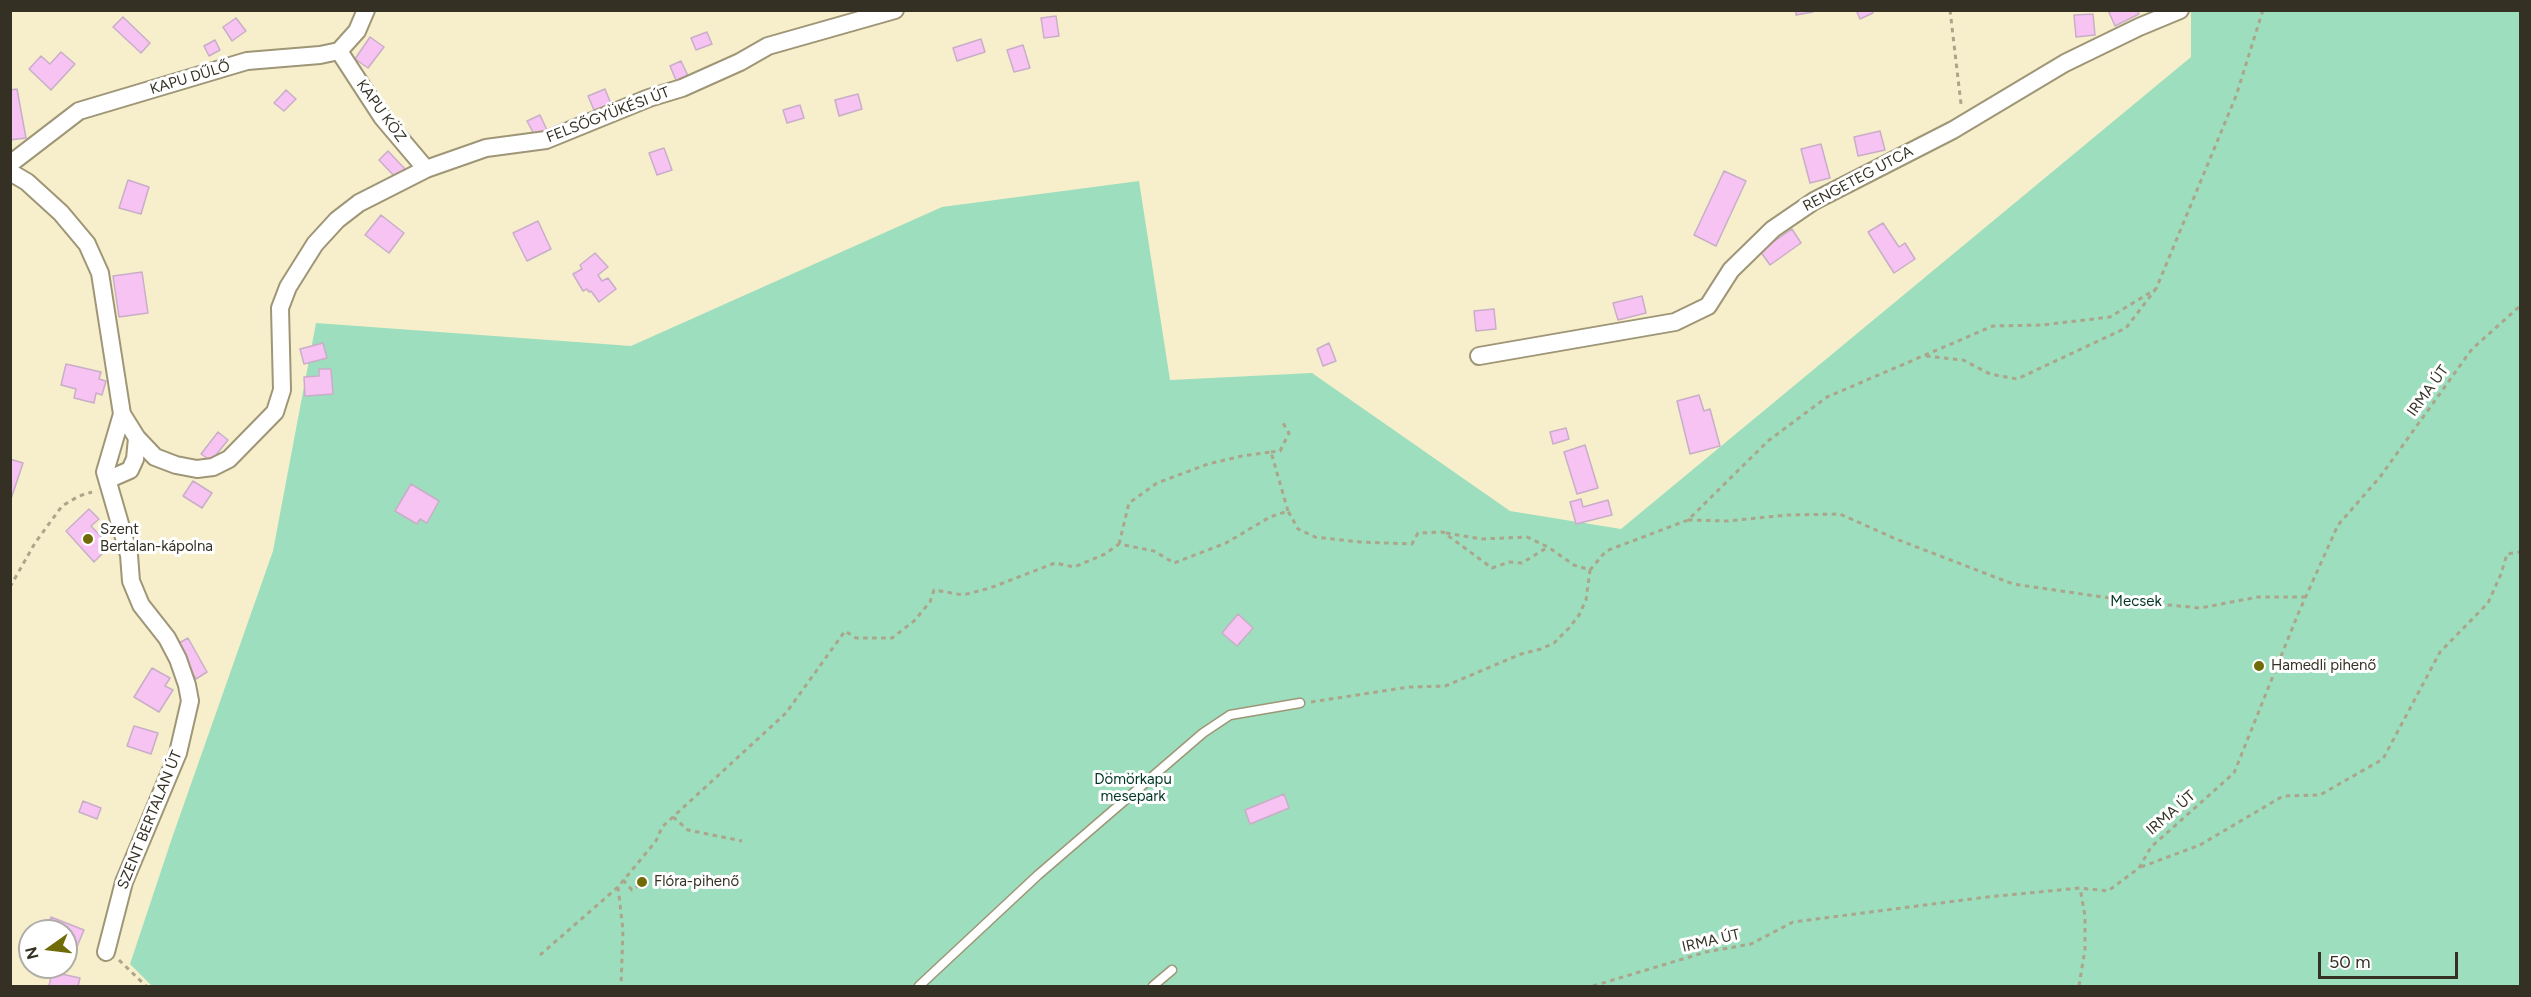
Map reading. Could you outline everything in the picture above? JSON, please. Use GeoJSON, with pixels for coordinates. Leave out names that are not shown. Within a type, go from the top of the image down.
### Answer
{"type":"FeatureCollection","features":[{"type":"Feature","properties":{"kind":"street"},"geometry":{"type":"LineString","coordinates":[[339,51],[357,31],[366,10]]}},
{"type":"Feature","properties":{"kind":"street","name":"FELSŐGYÜKÉSI ÚT"},"geometry":{"type":"LineString","coordinates":[[122,414],[137,438],[155,457],[176,465],[197,469],[213,467],[229,459],[275,412],[282,390],[280,308],[288,287],[315,244],[337,220],[359,203],[426,169],[486,148],[546,140],[649,98],[682,88],[740,62],[768,46],[895,10]]}},
{"type":"Feature","properties":{"kind":"street","name":"RENGETEG UTCA"},"geometry":{"type":"LineString","coordinates":[[1479,356],[1675,322],[1708,306],[1731,270],[1773,229],[1814,201],[1964,123],[2065,63],[2180,10]]}},
{"type":"Feature","properties":{"kind":"street","name":"KAPU DŰLŐ"},"geometry":{"type":"LineString","coordinates":[[10,164],[79,111],[247,61],[320,55],[339,51]]}},
{"type":"Feature","properties":{"kind":"street","name":"KAPU KÖZ"},"geometry":{"type":"LineString","coordinates":[[339,51],[382,117],[426,169]]}},
{"type":"Feature","properties":{"kind":"street"},"geometry":{"type":"LineString","coordinates":[[10,172],[27,182],[61,213],[87,244],[100,273],[122,414],[105,472],[114,477],[130,470],[135,459],[137,438]]}},
{"type":"Feature","properties":{"kind":"street","name":"SZENT BERTALAN ÚT"},"geometry":{"type":"LineString","coordinates":[[105,472],[129,555],[131,581],[141,605],[167,638],[178,659],[190,701],[178,753],[124,882],[106,952]]}},
{"type":"Feature","properties":{"kind":"lane"},"geometry":{"type":"LineString","coordinates":[[919,987],[1038,875],[1203,733],[1230,716],[1300,703]]}},
{"type":"Feature","properties":{"kind":"lane"},"geometry":{"type":"LineString","coordinates":[[1153,987],[1172,970]]}},
{"type":"Feature","properties":{"kind":"path"},"geometry":{"type":"LineString","coordinates":[[1950,10],[1964,123]]}},
{"type":"Feature","properties":{"kind":"path"},"geometry":{"type":"LineString","coordinates":[[1925,356],[1963,360],[1990,374],[2017,379],[2126,328],[2156,289],[2236,96],[2263,10]]}},
{"type":"Feature","properties":{"kind":"path"},"geometry":{"type":"LineString","coordinates":[[1688,520],[1768,441],[1827,397],[1993,326],[2042,325],[2110,317],[2156,289]]}},
{"type":"Feature","properties":{"kind":"path","name":"IRMA ÚT"},"geometry":{"type":"LineString","coordinates":[[1593,987],[1706,952],[1752,944],[1793,922],[1987,897],[2080,888],[2108,891],[2139,868],[2151,847],[2234,773],[2338,525],[2380,477],[2472,349],[2520,306]]}},
{"type":"Feature","properties":{"kind":"path"},"geometry":{"type":"LineString","coordinates":[[540,956],[618,887],[656,841],[662,827],[786,713],[845,631],[856,638],[892,638],[914,621],[930,602],[934,590],[963,595],[990,588],[1055,563],[1074,567],[1105,554],[1119,544],[1130,503],[1157,483],[1208,464],[1280,451],[1289,433],[1283,423]]}},
{"type":"Feature","properties":{"kind":"path"},"geometry":{"type":"LineString","coordinates":[[1271,452],[1288,511],[1298,529],[1315,537],[1412,544],[1418,533],[1443,532],[1482,538],[1527,537],[1548,547],[1574,565],[1590,570]]}},
{"type":"Feature","properties":{"kind":"path"},"geometry":{"type":"LineString","coordinates":[[10,587],[35,543],[62,506],[93,491],[112,494]]}},
{"type":"Feature","properties":{"kind":"path"},"geometry":{"type":"LineString","coordinates":[[1119,544],[1154,551],[1174,563],[1226,543],[1270,517],[1288,511]]}},
{"type":"Feature","properties":{"kind":"path"},"geometry":{"type":"LineString","coordinates":[[1300,703],[1408,687],[1445,686],[1521,654],[1554,643],[1579,615],[1586,600],[1590,570],[1606,551],[1688,520],[1728,521],[1787,515],[1840,514],[1896,539],[2013,584],[2137,602],[2200,608],[2258,597],[2306,597]]}},
{"type":"Feature","properties":{"kind":"path"},"geometry":{"type":"LineString","coordinates":[[1443,532],[1492,568],[1509,562],[1522,563],[1548,547]]}},
{"type":"Feature","properties":{"kind":"path"},"geometry":{"type":"LineString","coordinates":[[2139,868],[2200,845],[2283,796],[2320,795],[2383,759],[2440,652],[2488,603],[2507,554],[2520,552]]}},
{"type":"Feature","properties":{"kind":"path"},"geometry":{"type":"LineString","coordinates":[[673,817],[688,830],[742,841]]}},
{"type":"Feature","properties":{"kind":"path"},"geometry":{"type":"LineString","coordinates":[[623,880],[632,890],[638,886]]}},
{"type":"Feature","properties":{"kind":"path"},"geometry":{"type":"LineString","coordinates":[[618,887],[622,930],[621,987]]}},
{"type":"Feature","properties":{"kind":"path"},"geometry":{"type":"LineString","coordinates":[[2079,987],[2085,949],[2085,916],[2080,888]]}},
{"type":"Feature","properties":{"kind":"path"},"geometry":{"type":"LineString","coordinates":[[106,952],[123,963],[146,987]]}},
{"type":"Feature","properties":{"kind":"green space","name":"Mecsek"},"geometry":{"type":"Polygon","coordinates":[[[2191,11],[2520,11],[2520,986],[152,986],[130,964],[273,551],[316,323],[631,346],[942,207],[1139,181],[1170,380],[1312,373],[1510,511],[1621,529],[2191,57],[2191,11]]]}},
{"type":"Feature","properties":{"kind":"building"},"geometry":{"type":"Polygon","coordinates":[[[1796,10],[1813,10],[1813,12],[1796,15],[1796,10]]]}},
{"type":"Feature","properties":{"kind":"building"},"geometry":{"type":"Polygon","coordinates":[[[1856,10],[1872,10],[1873,13],[1860,19],[1856,10]]]}},
{"type":"Feature","properties":{"kind":"building"},"geometry":{"type":"Polygon","coordinates":[[[2108,10],[2137,10],[2139,14],[2115,26],[2108,10]]]}},
{"type":"Feature","properties":{"kind":"building"},"geometry":{"type":"Polygon","coordinates":[[[2093,14],[2095,35],[2076,37],[2074,15],[2093,14]]]}},
{"type":"Feature","properties":{"kind":"building"},"geometry":{"type":"Polygon","coordinates":[[[1056,16],[1059,36],[1044,38],[1041,18],[1056,16]]]}},
{"type":"Feature","properties":{"kind":"building"},"geometry":{"type":"Polygon","coordinates":[[[123,17],[150,43],[141,53],[113,27],[123,17]]]}},
{"type":"Feature","properties":{"kind":"building"},"geometry":{"type":"Polygon","coordinates":[[[236,18],[246,31],[232,41],[223,27],[236,18]]]}},
{"type":"Feature","properties":{"kind":"building"},"geometry":{"type":"Polygon","coordinates":[[[707,32],[712,44],[696,50],[691,38],[707,32]]]}},
{"type":"Feature","properties":{"kind":"building"},"geometry":{"type":"Polygon","coordinates":[[[370,37],[384,47],[368,68],[355,59],[370,37]]]}},
{"type":"Feature","properties":{"kind":"building"},"geometry":{"type":"Polygon","coordinates":[[[981,39],[985,52],[957,61],[953,48],[981,39]]]}},
{"type":"Feature","properties":{"kind":"building"},"geometry":{"type":"Polygon","coordinates":[[[215,40],[220,50],[209,56],[204,46],[215,40]]]}},
{"type":"Feature","properties":{"kind":"building"},"geometry":{"type":"Polygon","coordinates":[[[1023,45],[1030,68],[1014,72],[1007,50],[1023,45]]]}},
{"type":"Feature","properties":{"kind":"building"},"geometry":{"type":"Polygon","coordinates":[[[61,52],[75,64],[51,90],[29,69],[41,56],[50,64],[61,52]]]}},
{"type":"Feature","properties":{"kind":"building"},"geometry":{"type":"Polygon","coordinates":[[[681,61],[690,80],[678,85],[670,66],[681,61]]]}},
{"type":"Feature","properties":{"kind":"building"},"geometry":{"type":"Polygon","coordinates":[[[17,89],[26,138],[10,140],[10,90],[17,89]]]}},
{"type":"Feature","properties":{"kind":"building"},"geometry":{"type":"Polygon","coordinates":[[[605,89],[611,104],[594,110],[588,96],[605,89]]]}},
{"type":"Feature","properties":{"kind":"building"},"geometry":{"type":"Polygon","coordinates":[[[286,90],[296,99],[284,111],[274,103],[286,90]]]}},
{"type":"Feature","properties":{"kind":"building"},"geometry":{"type":"Polygon","coordinates":[[[858,94],[862,109],[839,116],[835,100],[858,94]]]}},
{"type":"Feature","properties":{"kind":"building"},"geometry":{"type":"Polygon","coordinates":[[[800,105],[804,118],[787,123],[783,110],[800,105]]]}},
{"type":"Feature","properties":{"kind":"building"},"geometry":{"type":"Polygon","coordinates":[[[540,115],[547,130],[535,136],[527,121],[540,115]]]}},
{"type":"Feature","properties":{"kind":"building"},"geometry":{"type":"Polygon","coordinates":[[[1880,131],[1885,150],[1858,156],[1854,137],[1880,131]]]}},
{"type":"Feature","properties":{"kind":"building"},"geometry":{"type":"Polygon","coordinates":[[[1821,144],[1830,178],[1810,183],[1801,149],[1821,144]]]}},
{"type":"Feature","properties":{"kind":"building"},"geometry":{"type":"Polygon","coordinates":[[[664,148],[672,170],[657,175],[649,153],[664,148]]]}},
{"type":"Feature","properties":{"kind":"building"},"geometry":{"type":"Polygon","coordinates":[[[388,151],[405,169],[396,178],[379,160],[388,151]]]}},
{"type":"Feature","properties":{"kind":"building"},"geometry":{"type":"Polygon","coordinates":[[[1724,171],[1746,181],[1716,246],[1694,235],[1724,171]]]}},
{"type":"Feature","properties":{"kind":"building"},"geometry":{"type":"Polygon","coordinates":[[[128,180],[149,187],[141,214],[119,208],[128,180]]]}},
{"type":"Feature","properties":{"kind":"building"},"geometry":{"type":"Polygon","coordinates":[[[381,215],[404,233],[389,253],[365,235],[381,215]]]}},
{"type":"Feature","properties":{"kind":"building"},"geometry":{"type":"Polygon","coordinates":[[[538,221],[551,249],[527,261],[513,233],[538,221]]]}},
{"type":"Feature","properties":{"kind":"building"},"geometry":{"type":"Polygon","coordinates":[[[1883,223],[1899,247],[1905,243],[1915,259],[1894,273],[1868,232],[1883,223]]]}},
{"type":"Feature","properties":{"kind":"building"},"geometry":{"type":"Polygon","coordinates":[[[1792,229],[1801,243],[1770,265],[1760,251],[1792,229]]]}},
{"type":"Feature","properties":{"kind":"building"},"geometry":{"type":"Polygon","coordinates":[[[595,253],[608,267],[598,275],[602,281],[608,278],[616,289],[599,302],[591,291],[587,289],[583,291],[573,274],[582,269],[580,265],[595,253]]]}},
{"type":"Feature","properties":{"kind":"building"},"geometry":{"type":"Polygon","coordinates":[[[142,272],[148,313],[119,317],[113,276],[142,272]]]}},
{"type":"Feature","properties":{"kind":"building"},"geometry":{"type":"Polygon","coordinates":[[[1642,296],[1646,313],[1618,320],[1613,303],[1642,296]]]}},
{"type":"Feature","properties":{"kind":"building"},"geometry":{"type":"Polygon","coordinates":[[[1494,309],[1496,329],[1476,331],[1474,311],[1494,309]]]}},
{"type":"Feature","properties":{"kind":"building"},"geometry":{"type":"Polygon","coordinates":[[[323,343],[327,358],[304,364],[300,349],[323,343]]]}},
{"type":"Feature","properties":{"kind":"building"},"geometry":{"type":"Polygon","coordinates":[[[1329,343],[1336,361],[1323,366],[1317,349],[1329,343]]]}},
{"type":"Feature","properties":{"kind":"building"},"geometry":{"type":"Polygon","coordinates":[[[66,364],[101,372],[99,379],[106,381],[102,395],[96,393],[94,403],[74,398],[76,389],[61,385],[66,364]]]}},
{"type":"Feature","properties":{"kind":"building"},"geometry":{"type":"Polygon","coordinates":[[[319,369],[331,369],[333,394],[305,396],[304,377],[319,376],[319,369]]]}},
{"type":"Feature","properties":{"kind":"building"},"geometry":{"type":"Polygon","coordinates":[[[1699,395],[1704,411],[1710,409],[1720,446],[1690,454],[1677,401],[1699,395]]]}},
{"type":"Feature","properties":{"kind":"building"},"geometry":{"type":"Polygon","coordinates":[[[1566,428],[1569,439],[1553,444],[1550,432],[1566,428]]]}},
{"type":"Feature","properties":{"kind":"building"},"geometry":{"type":"Polygon","coordinates":[[[218,432],[228,440],[211,461],[201,454],[218,432]]]}},
{"type":"Feature","properties":{"kind":"building"},"geometry":{"type":"Polygon","coordinates":[[[1585,445],[1598,488],[1577,494],[1564,452],[1585,445]]]}},
{"type":"Feature","properties":{"kind":"building"},"geometry":{"type":"Polygon","coordinates":[[[10,459],[23,463],[11,499],[10,499],[10,459]]]}},
{"type":"Feature","properties":{"kind":"building"},"geometry":{"type":"Polygon","coordinates":[[[193,481],[212,493],[202,508],[183,496],[193,481]]]}},
{"type":"Feature","properties":{"kind":"building"},"geometry":{"type":"Polygon","coordinates":[[[411,484],[439,501],[427,523],[420,519],[417,524],[395,511],[411,484]]]}},
{"type":"Feature","properties":{"kind":"building"},"geometry":{"type":"Polygon","coordinates":[[[1581,499],[1583,507],[1608,500],[1612,515],[1576,524],[1570,502],[1581,499]]]}},
{"type":"Feature","properties":{"kind":"building","name":"Szent Bertalan-kápolna"},"geometry":{"type":"Polygon","coordinates":[[[89,509],[99,519],[91,526],[110,546],[94,562],[66,531],[89,509]]]}},
{"type":"Feature","properties":{"kind":"building"},"geometry":{"type":"Polygon","coordinates":[[[1238,614],[1253,628],[1237,646],[1222,633],[1238,614]]]}},
{"type":"Feature","properties":{"kind":"building"},"geometry":{"type":"Polygon","coordinates":[[[188,638],[207,672],[196,679],[177,644],[188,638]]]}},
{"type":"Feature","properties":{"kind":"building"},"geometry":{"type":"Polygon","coordinates":[[[152,668],[170,678],[165,686],[173,690],[159,712],[134,697],[152,668]]]}},
{"type":"Feature","properties":{"kind":"building"},"geometry":{"type":"Polygon","coordinates":[[[134,726],[158,733],[151,754],[127,746],[134,726]]]}},
{"type":"Feature","properties":{"kind":"building"},"geometry":{"type":"Polygon","coordinates":[[[1284,794],[1289,808],[1250,824],[1245,810],[1284,794]]]}},
{"type":"Feature","properties":{"kind":"building"},"geometry":{"type":"Polygon","coordinates":[[[83,801],[101,808],[97,819],[79,812],[83,801]]]}},
{"type":"Feature","properties":{"kind":"building","name":"Flóra-pihenő"},"geometry":{"type":"Polygon","coordinates":[[[642,876],[648,882],[642,888],[636,882],[642,876]]]}},
{"type":"Feature","properties":{"kind":"building"},"geometry":{"type":"Polygon","coordinates":[[[78,928],[84,930],[78,944],[78,928]]]}},
{"type":"Feature","properties":{"kind":"building"},"geometry":{"type":"Polygon","coordinates":[[[80,978],[78,986],[49,986],[50,979],[80,978]]]}},
{"type":"Feature","properties":{"kind":"place","name":"Szent Bertalan-kápolna"},"geometry":{"type":"Point","coordinates":[88,539]}},
{"type":"Feature","properties":{"kind":"place","name":"Hamedli pihenő"},"geometry":{"type":"Point","coordinates":[2259,666]}},
{"type":"Feature","properties":{"kind":"place","name":"Flóra-pihenő"},"geometry":{"type":"Point","coordinates":[642,882]}},
{"type":"Feature","properties":{"kind":"park label","name":"Dömörkapu mesepark"},"geometry":{"type":"Point","coordinates":[1133,788]}}]}
